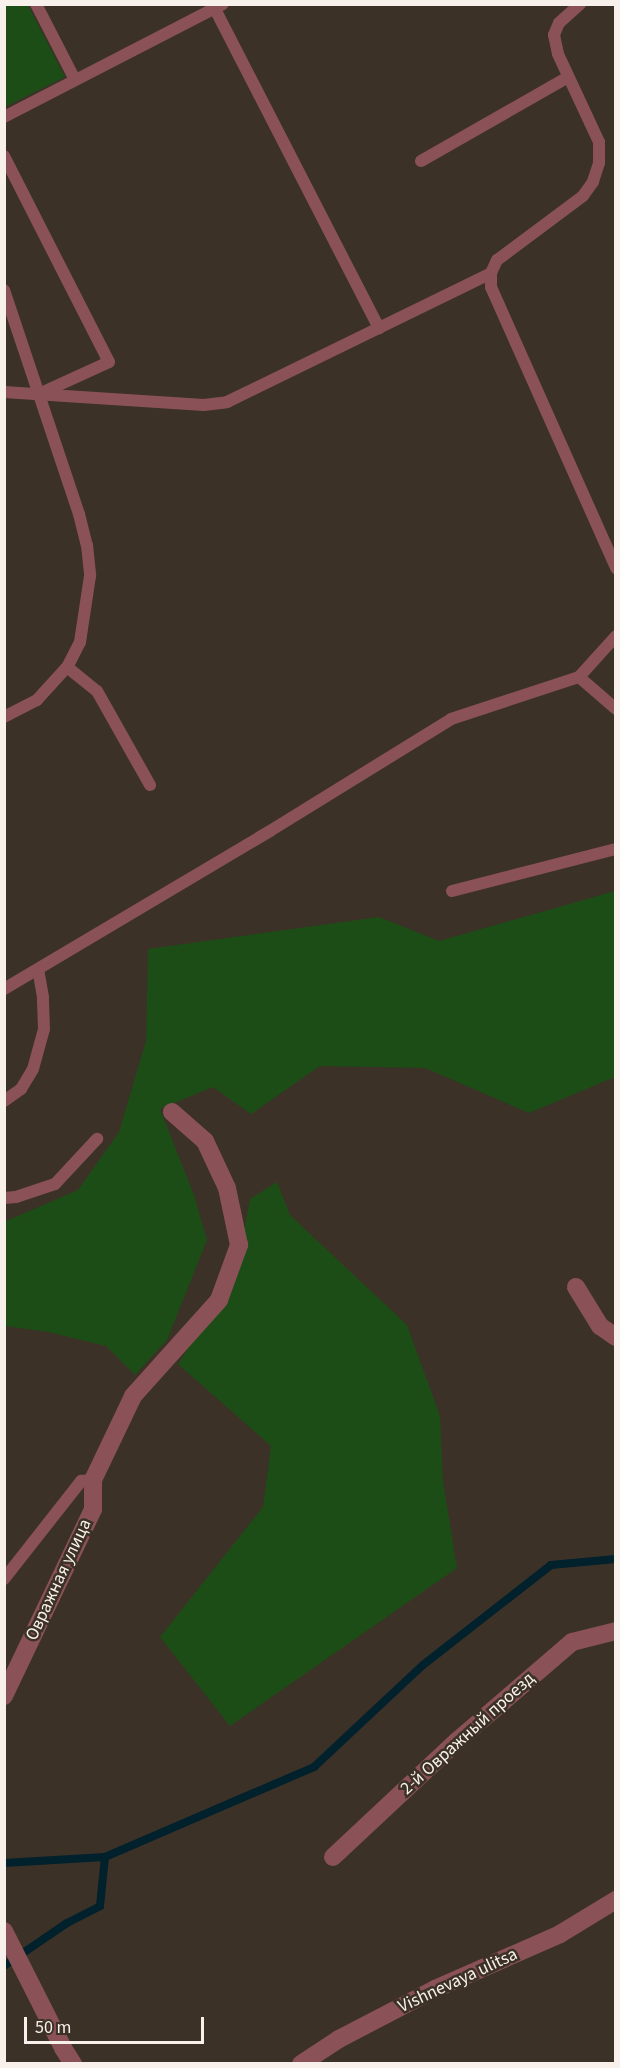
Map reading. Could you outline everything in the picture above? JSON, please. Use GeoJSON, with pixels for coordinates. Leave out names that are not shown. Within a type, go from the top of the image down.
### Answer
{"type":"FeatureCollection","features":[{"type":"Feature","properties":{"kind":"street","name":"Овражная улица"},"geometry":{"type":"LineString","coordinates":[[4,1696],[93,1509],[93,1480],[133,1396],[219,1300],[239,1245],[227,1188],[205,1141],[172,1112]]}},
{"type":"Feature","properties":{"kind":"street"},"geometry":{"type":"LineString","coordinates":[[576,1287],[600,1326],[615,1337]]}},
{"type":"Feature","properties":{"kind":"street","name":"2-й Овражный проезд"},"geometry":{"type":"LineString","coordinates":[[333,1857],[457,1741],[572,1642],[615,1631]]}},
{"type":"Feature","properties":{"kind":"street","name":"Vishnevaya ulitsa"},"geometry":{"type":"LineString","coordinates":[[301,2064],[339,2038],[435,1989],[560,1934],[615,1900]]}},
{"type":"Feature","properties":{"kind":"street"},"geometry":{"type":"LineString","coordinates":[[4,1931],[73,2064]]}},
{"type":"Feature","properties":{"kind":"lane"},"geometry":{"type":"LineString","coordinates":[[36,4],[75,80]]}},
{"type":"Feature","properties":{"kind":"lane"},"geometry":{"type":"LineString","coordinates":[[580,4],[559,23],[554,36],[558,54],[599,141],[599,163],[593,182],[583,196],[497,261],[491,273],[491,287],[615,568]]}},
{"type":"Feature","properties":{"kind":"lane"},"geometry":{"type":"LineString","coordinates":[[4,117],[219,7],[379,328]]}},
{"type":"Feature","properties":{"kind":"lane"},"geometry":{"type":"LineString","coordinates":[[421,161],[568,77]]}},
{"type":"Feature","properties":{"kind":"lane"},"geometry":{"type":"LineString","coordinates":[[4,156],[109,362],[38,394]]}},
{"type":"Feature","properties":{"kind":"lane"},"geometry":{"type":"LineString","coordinates":[[4,392],[204,405],[227,402],[491,273]]}},
{"type":"Feature","properties":{"kind":"lane"},"geometry":{"type":"LineString","coordinates":[[4,290],[11,303],[87,545],[90,576],[87,608],[80,642],[67,667],[37,700],[4,717]]}},
{"type":"Feature","properties":{"kind":"lane"},"geometry":{"type":"LineString","coordinates":[[4,989],[270,831],[451,719],[579,677],[615,636]]}},
{"type":"Feature","properties":{"kind":"lane"},"geometry":{"type":"LineString","coordinates":[[67,667],[102,699],[150,785]]}},
{"type":"Feature","properties":{"kind":"lane"},"geometry":{"type":"LineString","coordinates":[[579,677],[615,709]]}},
{"type":"Feature","properties":{"kind":"lane"},"geometry":{"type":"LineString","coordinates":[[452,891],[615,849]]}},
{"type":"Feature","properties":{"kind":"lane"},"geometry":{"type":"LineString","coordinates":[[4,1101],[21,1089],[33,1069],[44,1029],[43,998],[38,969]]}},
{"type":"Feature","properties":{"kind":"lane"},"geometry":{"type":"LineString","coordinates":[[4,1198],[16,1197],[55,1184],[98,1139]]}},
{"type":"Feature","properties":{"kind":"lane"},"geometry":{"type":"LineString","coordinates":[[4,1579],[81,1481],[93,1480]]}},
{"type":"Feature","properties":{"kind":"green space"},"geometry":{"type":"Polygon","coordinates":[[[5,4],[28,5],[65,77],[5,107],[5,4]]]}},
{"type":"Feature","properties":{"kind":"green space"},"geometry":{"type":"Polygon","coordinates":[[[615,891],[615,1077],[529,1113],[425,1068],[320,1066],[251,1114],[213,1087],[160,1109],[194,1195],[207,1240],[167,1340],[135,1375],[106,1346],[48,1332],[5,1326],[4,1222],[78,1190],[119,1132],[146,1041],[148,949],[379,917],[439,941],[615,891]]]}},
{"type":"Feature","properties":{"kind":"green space"},"geometry":{"type":"Polygon","coordinates":[[[277,1182],[290,1215],[407,1325],[440,1416],[443,1481],[457,1568],[230,1726],[160,1637],[263,1507],[271,1446],[178,1364],[235,1277],[250,1199],[277,1182]]]}},
{"type":"Feature","properties":{"kind":"waterway"},"geometry":{"type":"LineString","coordinates":[[4,1966],[67,1923],[100,1906],[105,1857],[314,1767],[423,1665],[551,1565],[616,1559]]}},
{"type":"Feature","properties":{"kind":"waterway"},"geometry":{"type":"LineString","coordinates":[[4,1863],[105,1857]]}}]}
